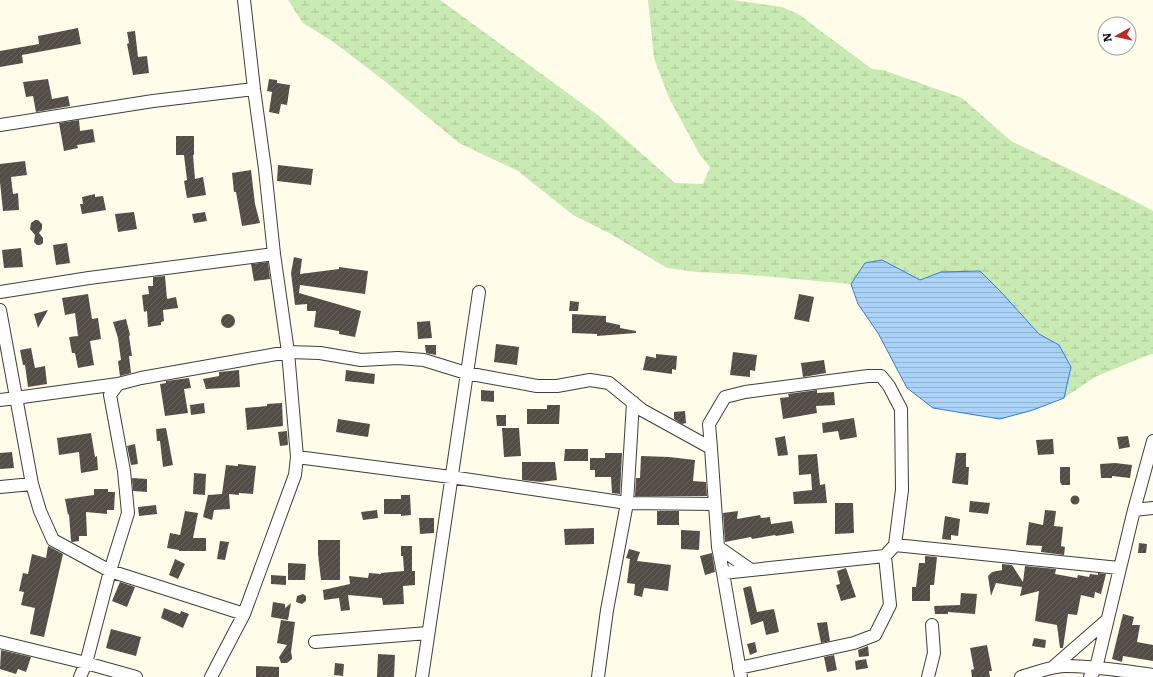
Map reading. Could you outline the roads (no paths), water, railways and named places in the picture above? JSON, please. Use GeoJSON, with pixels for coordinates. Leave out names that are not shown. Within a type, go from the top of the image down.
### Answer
{"type":"FeatureCollection","features":[{"type":"Feature","properties":{"kind":"street"},"geometry":{"type":"LineString","coordinates":[[211,677],[244,614],[295,475],[297,457],[288,352],[274,254],[244,0]]}},
{"type":"Feature","properties":{"kind":"street"},"geometry":{"type":"LineString","coordinates":[[0,125],[153,101],[254,89]]}},
{"type":"Feature","properties":{"kind":"street"},"geometry":{"type":"LineString","coordinates":[[0,292],[89,278],[274,254]]}},
{"type":"Feature","properties":{"kind":"street"},"geometry":{"type":"LineString","coordinates":[[422,677],[466,373],[472,342],[478,292]]}},
{"type":"Feature","properties":{"kind":"street"},"geometry":{"type":"LineString","coordinates":[[0,310],[32,484],[40,511],[53,540],[110,571],[244,614]]}},
{"type":"Feature","properties":{"kind":"street"},"geometry":{"type":"LineString","coordinates":[[0,400],[118,384],[141,378],[288,352],[320,353],[361,360],[398,358],[424,360],[466,373],[537,386],[557,386],[590,380],[609,383],[642,410],[711,448]]}},
{"type":"Feature","properties":{"kind":"street"},"geometry":{"type":"LineString","coordinates":[[723,573],[884,556],[895,545],[902,490],[901,409],[889,386],[881,376],[868,376],[746,392],[725,397],[709,424],[718,547],[740,673],[854,643],[875,635],[890,605],[884,556]]}},
{"type":"Feature","properties":{"kind":"street"},"geometry":{"type":"LineString","coordinates":[[80,677],[86,663],[110,571],[128,513],[124,471],[110,395],[118,384]]}},
{"type":"Feature","properties":{"kind":"street"},"geometry":{"type":"LineString","coordinates":[[598,677],[607,610],[627,503],[633,402]]}},
{"type":"Feature","properties":{"kind":"street"},"geometry":{"type":"LineString","coordinates":[[1093,672],[1153,441]]}},
{"type":"Feature","properties":{"kind":"street"},"geometry":{"type":"LineString","coordinates":[[297,457],[451,477],[627,503],[715,504]]}},
{"type":"Feature","properties":{"kind":"street"},"geometry":{"type":"LineString","coordinates":[[0,487],[32,484]]}},
{"type":"Feature","properties":{"kind":"street"},"geometry":{"type":"LineString","coordinates":[[1134,510],[1153,508]]}},
{"type":"Feature","properties":{"kind":"street"},"geometry":{"type":"LineString","coordinates":[[895,545],[1119,568]]}},
{"type":"Feature","properties":{"kind":"street"},"geometry":{"type":"LineString","coordinates":[[718,547],[751,570]]}},
{"type":"Feature","properties":{"kind":"street"},"geometry":{"type":"LineString","coordinates":[[1052,668],[1106,621]]}},
{"type":"Feature","properties":{"kind":"street"},"geometry":{"type":"LineString","coordinates":[[928,677],[934,653],[932,625]]}},
{"type":"Feature","properties":{"kind":"street"},"geometry":{"type":"LineString","coordinates":[[315,642],[428,633]]}},
{"type":"Feature","properties":{"kind":"street"},"geometry":{"type":"LineString","coordinates":[[0,642],[136,677]]}},
{"type":"Feature","properties":{"kind":"street"},"geometry":{"type":"LineString","coordinates":[[1021,677],[1052,668],[1065,666],[1093,672],[1153,675]]}},
{"type":"Feature","properties":{"kind":"water"},"geometry":{"type":"Polygon","coordinates":[[[882,260],[920,280],[941,272],[980,271],[1039,334],[1059,345],[1071,367],[1064,398],[1033,410],[1000,419],[933,408],[907,388],[878,333],[858,304],[851,284],[865,263],[882,260]]]}}]}
